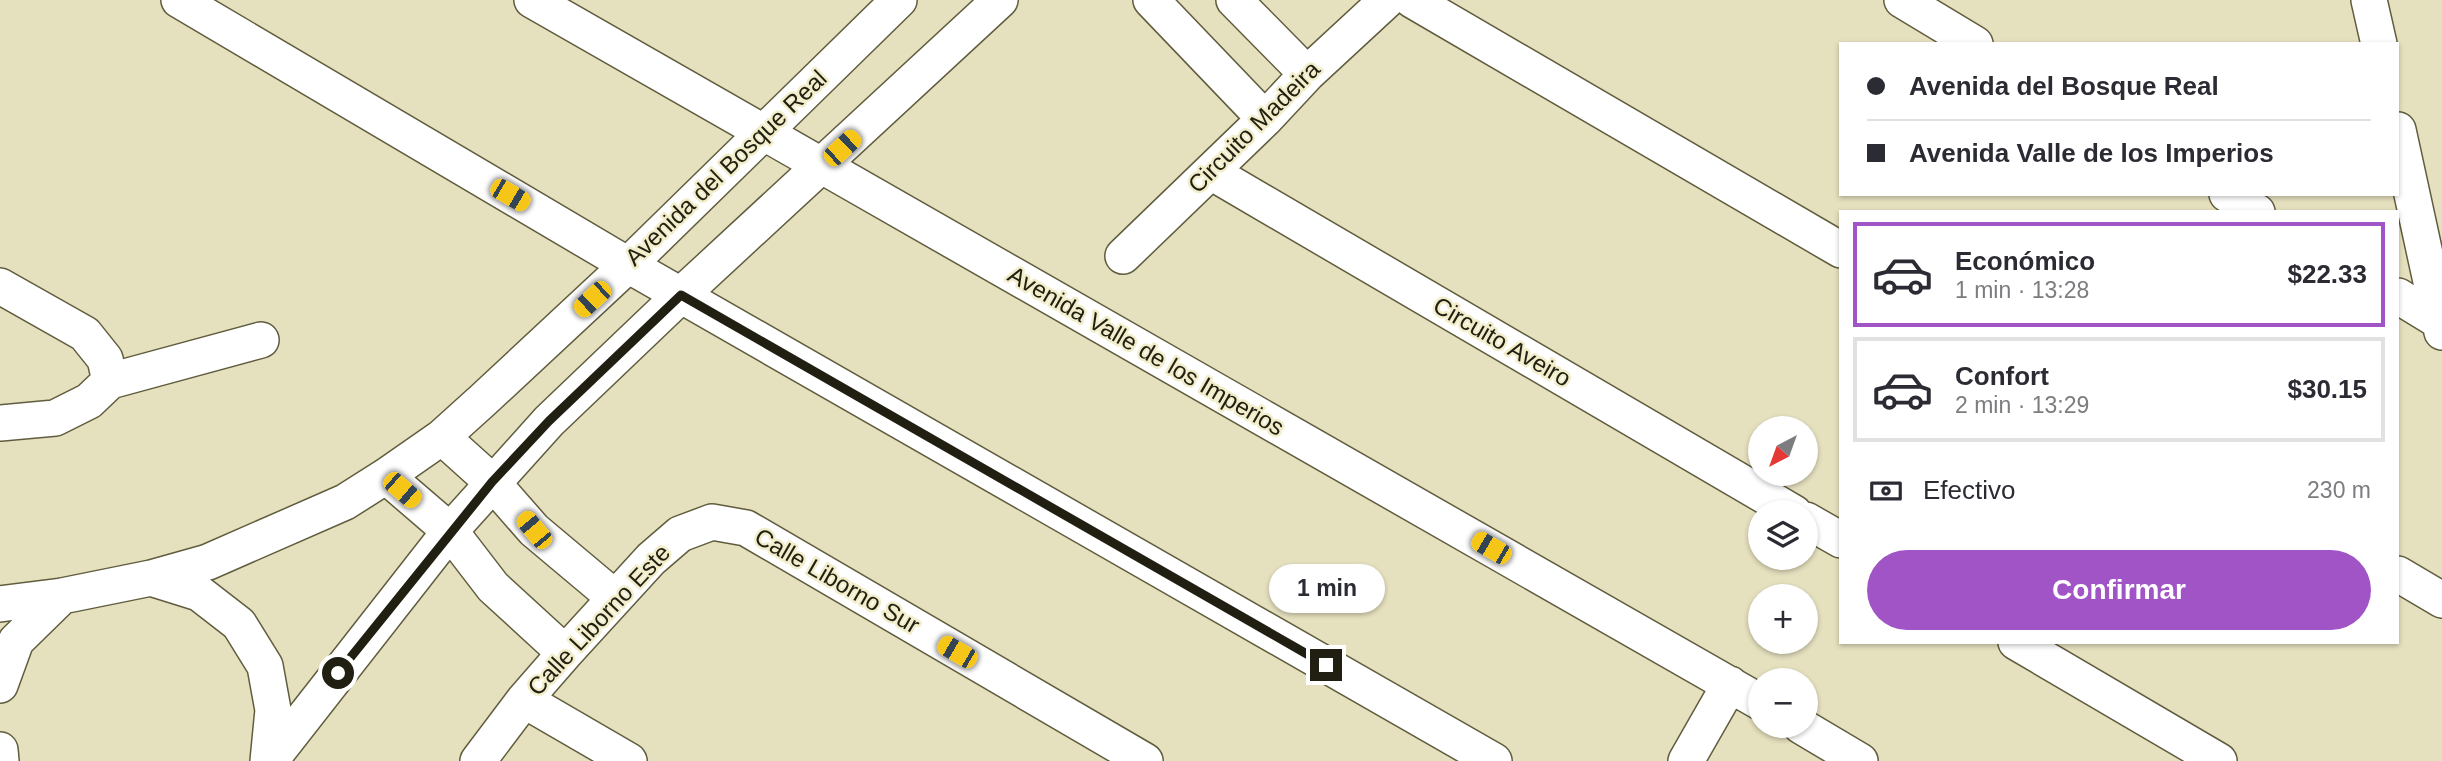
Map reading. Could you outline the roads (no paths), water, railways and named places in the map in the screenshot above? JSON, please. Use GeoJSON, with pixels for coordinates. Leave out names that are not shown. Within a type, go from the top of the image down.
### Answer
{"type":"FeatureCollection","features":[{"type":"Feature","properties":{"kind":"street"},"geometry":{"type":"LineString","coordinates":[[179,0],[628,265],[1494,761]]}},
{"type":"Feature","properties":{"kind":"street","name":"Avenida Valle de los Imperios"},"geometry":{"type":"LineString","coordinates":[[532,0],[1748,695]]}},
{"type":"Feature","properties":{"kind":"street","name":"Avenida del Bosque Real"},"geometry":{"type":"LineString","coordinates":[[0,604],[62,596],[151,578],[208,562],[345,502],[387,476],[442,437],[628,265],[899,0]]}},
{"type":"Feature","properties":{"kind":"street"},"geometry":{"type":"LineString","coordinates":[[269,761],[450,531],[549,421],[1000,0]]}},
{"type":"Feature","properties":{"kind":"street"},"geometry":{"type":"LineString","coordinates":[[1151,0],[1265,119]]}},
{"type":"Feature","properties":{"kind":"street"},"geometry":{"type":"LineString","coordinates":[[1234,0],[1307,74]]}},
{"type":"Feature","properties":{"kind":"street","name":"Circuito Madeira"},"geometry":{"type":"LineString","coordinates":[[1123,256],[1265,119],[1307,74],[1387,0]]}},
{"type":"Feature","properties":{"kind":"street"},"geometry":{"type":"LineString","coordinates":[[1412,0],[1839,249]]}},
{"type":"Feature","properties":{"kind":"street"},"geometry":{"type":"LineString","coordinates":[[1902,0],[1972,42]]}},
{"type":"Feature","properties":{"kind":"street"},"geometry":{"type":"LineString","coordinates":[[2369,0],[2379,42]]}},
{"type":"Feature","properties":{"kind":"street"},"geometry":{"type":"LineString","coordinates":[[2399,135],[2441,326]]}},
{"type":"Feature","properties":{"kind":"street","name":"Circuito Aveiro"},"geometry":{"type":"LineString","coordinates":[[1210,172],[1772,500]]}},
{"type":"Feature","properties":{"kind":"street"},"geometry":{"type":"LineString","coordinates":[[2230,196],[2254,210]]}},
{"type":"Feature","properties":{"kind":"street"},"geometry":{"type":"LineString","coordinates":[[0,286],[85,334],[105,359],[110,381]]}},
{"type":"Feature","properties":{"kind":"street"},"geometry":{"type":"LineString","coordinates":[[2399,297],[2441,326]]}},
{"type":"Feature","properties":{"kind":"street"},"geometry":{"type":"LineString","coordinates":[[0,423],[55,418],[89,401],[110,381],[261,340]]}},
{"type":"Feature","properties":{"kind":"street"},"geometry":{"type":"LineString","coordinates":[[442,437],[492,482],[534,530],[615,598]]}},
{"type":"Feature","properties":{"kind":"street"},"geometry":{"type":"LineString","coordinates":[[387,476],[450,531],[493,587],[565,653]]}},
{"type":"Feature","properties":{"kind":"street","name":"Calle Liborno Este"},"geometry":{"type":"LineString","coordinates":[[478,761],[524,700],[651,559],[680,534],[712,522],[746,528]]}},
{"type":"Feature","properties":{"kind":"street"},"geometry":{"type":"LineString","coordinates":[[1818,527],[1839,539]]}},
{"type":"Feature","properties":{"kind":"street","name":"Calle Liborno Sur"},"geometry":{"type":"LineString","coordinates":[[746,528],[1145,761]]}},
{"type":"Feature","properties":{"kind":"street"},"geometry":{"type":"LineString","coordinates":[[2399,575],[2442,600]]}},
{"type":"Feature","properties":{"kind":"street"},"geometry":{"type":"LineString","coordinates":[[151,578],[199,593],[239,624],[265,666],[273,710],[269,761]]}},
{"type":"Feature","properties":{"kind":"street"},"geometry":{"type":"LineString","coordinates":[[0,685],[16,641],[62,596]]}},
{"type":"Feature","properties":{"kind":"street"},"geometry":{"type":"LineString","coordinates":[[2019,644],[2219,761]]}},
{"type":"Feature","properties":{"kind":"street"},"geometry":{"type":"LineString","coordinates":[[1686,761],[1730,684]]}},
{"type":"Feature","properties":{"kind":"street"},"geometry":{"type":"LineString","coordinates":[[524,700],[629,761]]}},
{"type":"Feature","properties":{"kind":"street"},"geometry":{"type":"LineString","coordinates":[[1818,736],[1860,761]]}},
{"type":"Feature","properties":{"kind":"street"},"geometry":{"type":"LineString","coordinates":[[0,750],[1,761]]}}]}
